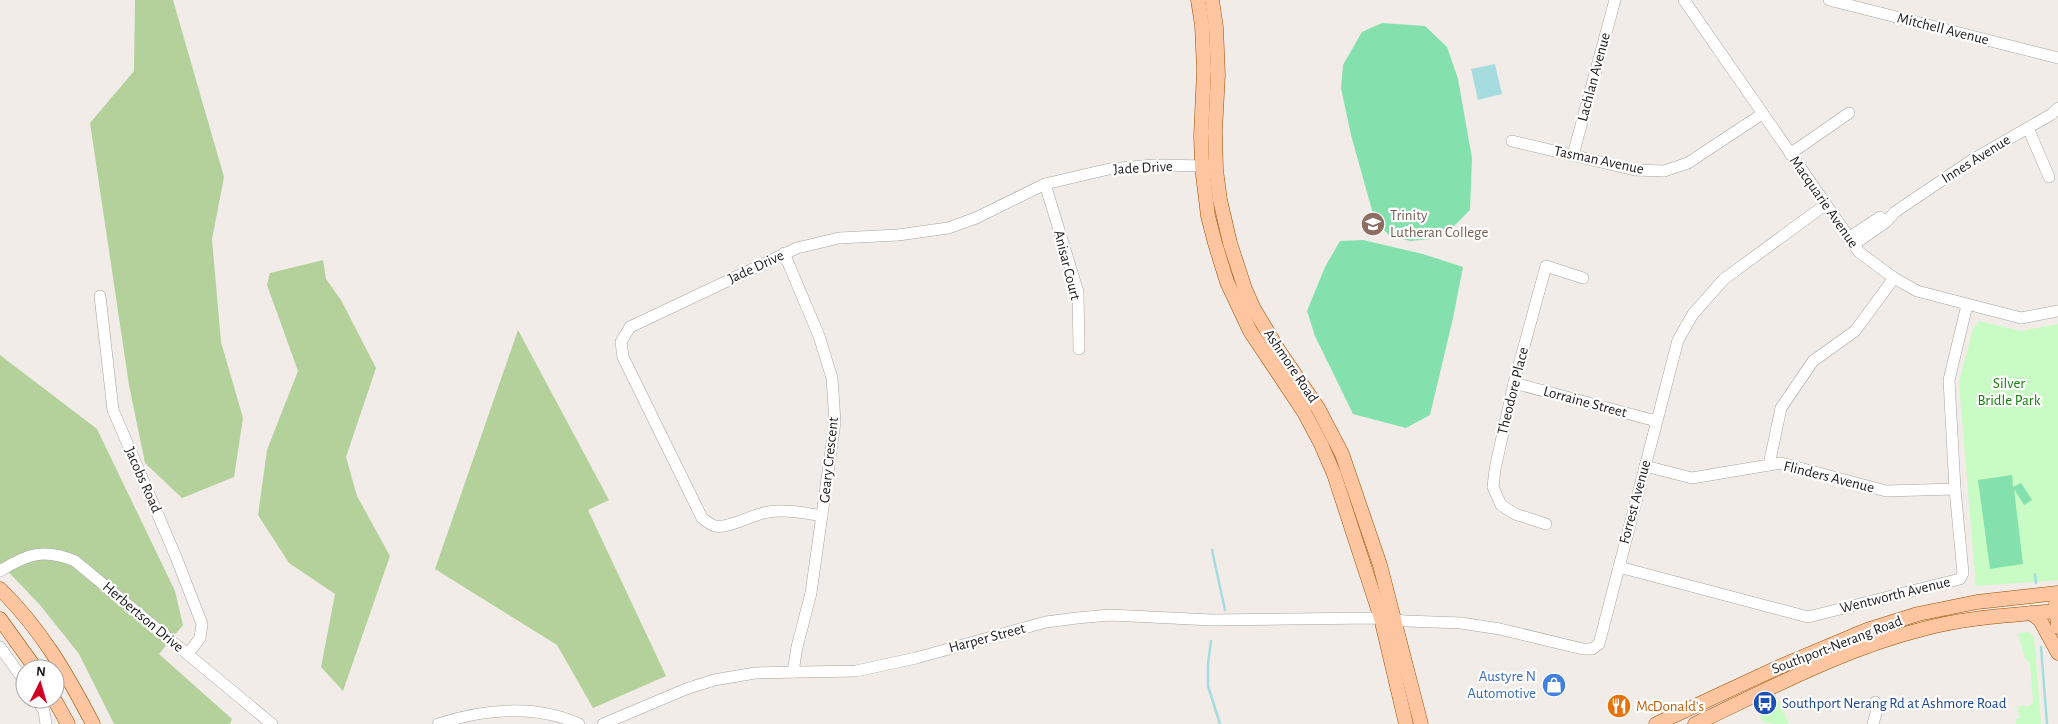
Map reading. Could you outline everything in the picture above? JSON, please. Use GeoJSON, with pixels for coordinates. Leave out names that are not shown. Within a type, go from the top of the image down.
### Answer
{"type":"FeatureCollection","features":[{"type":"Feature","properties":{"kind":"main road","name":"Ashmore Road"},"geometry":{"type":"LineString","coordinates":[[1198,0],[1202,25],[1204,70],[1201,136],[1202,167],[1208,216],[1227,282],[1250,331],[1304,412],[1325,452],[1344,500],[1381,618],[1406,724]]}},
{"type":"Feature","properties":{"kind":"main road","name":"Ashmore Road"},"geometry":{"type":"LineString","coordinates":[[1212,0],[1216,27],[1218,75],[1215,131],[1216,166],[1225,226],[1245,289],[1279,351],[1318,408],[1342,454],[1396,620],[1421,724]]}},
{"type":"Feature","properties":{"kind":"main road"},"geometry":{"type":"LineString","coordinates":[[0,589],[24,614],[46,643],[67,674],[93,724]]}},
{"type":"Feature","properties":{"kind":"main road"},"geometry":{"type":"LineString","coordinates":[[2057,593],[2058,626]]}},
{"type":"Feature","properties":{"kind":"main road","name":"Southport-Nerang Road"},"geometry":{"type":"LineString","coordinates":[[1656,724],[1778,667],[1867,630],[1918,614],[1976,602],[2057,593]]}},
{"type":"Feature","properties":{"kind":"main road","name":"Southport-Nerang Road"},"geometry":{"type":"LineString","coordinates":[[1695,724],[1809,670],[1876,642],[1950,623],[2057,611]]}},
{"type":"Feature","properties":{"kind":"main road"},"geometry":{"type":"LineString","coordinates":[[2031,613],[2040,620],[2058,653]]}},
{"type":"Feature","properties":{"kind":"main road"},"geometry":{"type":"LineString","coordinates":[[0,620],[29,659]]}},
{"type":"Feature","properties":{"kind":"main road"},"geometry":{"type":"LineString","coordinates":[[60,709],[68,724]]}},
{"type":"Feature","properties":{"kind":"street","name":"Lachlan Avenue"},"geometry":{"type":"LineString","coordinates":[[1573,155],[1615,0]]}},
{"type":"Feature","properties":{"kind":"street","name":"Mitchell Avenue"},"geometry":{"type":"LineString","coordinates":[[1829,0],[2058,58]]}},
{"type":"Feature","properties":{"kind":"street","name":"Macquarie Avenue"},"geometry":{"type":"LineString","coordinates":[[1686,1],[1762,114],[1859,252],[1894,278],[1917,291],[2021,318],[2058,311]]}},
{"type":"Feature","properties":{"kind":"street","name":"Innes Avenue"},"geometry":{"type":"LineString","coordinates":[[1850,241],[1881,217],[1895,212],[1972,160],[2052,114],[2058,108]]}},
{"type":"Feature","properties":{"kind":"street"},"geometry":{"type":"LineString","coordinates":[[1790,154],[1849,113]]}},
{"type":"Feature","properties":{"kind":"street","name":"Tasman Avenue"},"geometry":{"type":"LineString","coordinates":[[1512,141],[1635,170],[1664,171],[1688,163],[1762,114]]}},
{"type":"Feature","properties":{"kind":"street"},"geometry":{"type":"LineString","coordinates":[[2028,128],[2049,177]]}},
{"type":"Feature","properties":{"kind":"street","name":"Jade Drive"},"geometry":{"type":"LineString","coordinates":[[822,516],[792,511],[769,511],[724,526],[714,526],[702,518],[622,357],[621,342],[630,327],[784,253],[839,238],[898,235],[948,228],[976,218],[1045,184],[1109,169],[1154,166],[1216,166]]}},
{"type":"Feature","properties":{"kind":"street","name":"Anisar Court"},"geometry":{"type":"LineString","coordinates":[[1045,184],[1078,292],[1079,348]]}},
{"type":"Feature","properties":{"kind":"street","name":"Forrest Avenue"},"geometry":{"type":"LineString","coordinates":[[1381,618],[1474,624],[1583,649],[1592,649],[1599,644],[1678,340],[1693,314],[1724,279],[1825,205]]}},
{"type":"Feature","properties":{"kind":"street","name":"Geary Crescent"},"geometry":{"type":"LineString","coordinates":[[784,253],[819,336],[832,378],[835,422],[811,593],[797,647],[793,672]]}},
{"type":"Feature","properties":{"kind":"street","name":"Theodore Place"},"geometry":{"type":"LineString","coordinates":[[1546,524],[1515,514],[1501,505],[1493,487],[1495,469],[1514,383],[1546,266],[1583,278]]}},
{"type":"Feature","properties":{"kind":"street"},"geometry":{"type":"LineString","coordinates":[[1769,465],[1781,408],[1813,361],[1855,331],[1894,278]]}},
{"type":"Feature","properties":{"kind":"street","name":"Jacobs Road"},"geometry":{"type":"LineString","coordinates":[[100,296],[113,410],[176,557],[202,624],[200,638],[188,654]]}},
{"type":"Feature","properties":{"kind":"street","name":"Wentworth Avenue"},"geometry":{"type":"LineString","coordinates":[[1619,567],[1808,617],[1960,579],[1963,573],[1955,489],[1949,380],[1967,305]]}},
{"type":"Feature","properties":{"kind":"street","name":"Lorraine Street"},"geometry":{"type":"LineString","coordinates":[[1514,383],[1656,421]]}},
{"type":"Feature","properties":{"kind":"street","name":"Flinders Avenue"},"geometry":{"type":"LineString","coordinates":[[1645,466],[1692,478],[1780,463],[1886,491],[1955,489]]}},
{"type":"Feature","properties":{"kind":"street","name":"Herbertson Drive"},"geometry":{"type":"LineString","coordinates":[[0,571],[18,559],[42,553],[64,556],[75,561],[272,724]]}},
{"type":"Feature","properties":{"kind":"street","name":"Harper Street"},"geometry":{"type":"LineString","coordinates":[[603,724],[686,689],[714,680],[754,672],[832,673],[878,667],[1046,622],[1110,615],[1212,620],[1381,618]]}},
{"type":"Feature","properties":{"kind":"street"},"geometry":{"type":"LineString","coordinates":[[0,647],[15,668]]}},
{"type":"Feature","properties":{"kind":"street"},"geometry":{"type":"LineString","coordinates":[[1873,724],[1877,710],[1875,702]]}},
{"type":"Feature","properties":{"kind":"street"},"geometry":{"type":"LineString","coordinates":[[43,709],[46,724]]}},
{"type":"Feature","properties":{"kind":"street"},"geometry":{"type":"LineString","coordinates":[[438,724],[470,716],[509,711],[546,714],[574,722]]}},
{"type":"Feature","properties":{"kind":"green space"},"geometry":{"type":"Polygon","coordinates":[[[135,0],[173,0],[224,177],[212,239],[221,342],[243,418],[234,477],[182,498],[145,463],[129,385],[90,123],[134,71],[135,0]]]}},
{"type":"Feature","properties":{"kind":"green space"},"geometry":{"type":"Polygon","coordinates":[[[1382,23],[1425,26],[1447,47],[1458,79],[1472,158],[1470,210],[1442,238],[1410,241],[1389,235],[1375,221],[1351,135],[1341,88],[1343,65],[1362,32],[1382,23]]]}},
{"type":"Feature","properties":{"kind":"green space"},"geometry":{"type":"Polygon","coordinates":[[[1363,240],[1423,254],[1463,267],[1430,415],[1406,428],[1353,414],[1315,336],[1307,311],[1325,267],[1340,241],[1363,240]]]}},
{"type":"Feature","properties":{"kind":"green space"},"geometry":{"type":"Polygon","coordinates":[[[323,260],[326,279],[341,300],[376,368],[346,457],[357,496],[390,556],[343,691],[321,667],[335,594],[289,563],[258,515],[267,450],[298,371],[267,285],[270,273],[323,260]]]}},
{"type":"Feature","properties":{"kind":"green space","name":"Silver Bridle Park"},"geometry":{"type":"Polygon","coordinates":[[[1979,321],[2021,331],[2058,324],[2058,580],[1976,586],[1959,382],[1973,329],[1979,321]]]}},
{"type":"Feature","properties":{"kind":"green space"},"geometry":{"type":"Polygon","coordinates":[[[518,330],[609,500],[588,510],[666,676],[593,708],[557,645],[435,569],[518,330]]]}},
{"type":"Feature","properties":{"kind":"green space"},"geometry":{"type":"Polygon","coordinates":[[[0,355],[97,429],[175,591],[183,625],[159,654],[232,719],[230,724],[114,724],[79,654],[40,605],[0,563],[0,355]]]}},
{"type":"Feature","properties":{"kind":"green space"},"geometry":{"type":"Polygon","coordinates":[[[2012,475],[2013,487],[2021,483],[2032,500],[2024,505],[2014,489],[2023,564],[1990,569],[1978,480],[2012,475]]]}},
{"type":"Feature","properties":{"kind":"green space"},"geometry":{"type":"Polygon","coordinates":[[[2029,632],[2034,637],[2041,724],[2016,724],[2016,719],[2019,719],[2018,706],[2030,706],[2033,702],[2030,663],[2025,658],[2018,633],[2029,632]]]}},
{"type":"Feature","properties":{"kind":"green space"},"geometry":{"type":"Polygon","coordinates":[[[1779,701],[1789,724],[1774,724],[1762,721],[1758,711],[1779,701]]]}},
{"type":"Feature","properties":{"kind":"water"},"geometry":{"type":"Polygon","coordinates":[[[1495,64],[1502,94],[1478,100],[1471,69],[1495,64]]]}},
{"type":"Feature","properties":{"kind":"waterway"},"geometry":{"type":"LineString","coordinates":[[1212,550],[1225,610]]}},
{"type":"Feature","properties":{"kind":"waterway"},"geometry":{"type":"LineString","coordinates":[[2035,574],[2036,583]]}},
{"type":"Feature","properties":{"kind":"waterway"},"geometry":{"type":"LineString","coordinates":[[1211,641],[1208,686],[1220,724]]}},
{"type":"Feature","properties":{"kind":"waterway"},"geometry":{"type":"LineString","coordinates":[[2041,647],[2047,724]]}},
{"type":"Feature","properties":{"kind":"place","name":"Trinity Lutheran College"},"geometry":{"type":"Point","coordinates":[1373,224]}},
{"type":"Feature","properties":{"kind":"place","name":"Austyre N Automotive"},"geometry":{"type":"Point","coordinates":[1554,685]}},
{"type":"Feature","properties":{"kind":"place","name":"Southport Nerang Rd at Ashmore Road"},"geometry":{"type":"Point","coordinates":[1765,703]}},
{"type":"Feature","properties":{"kind":"place","name":"McDonald's"},"geometry":{"type":"Point","coordinates":[1619,706]}}]}
